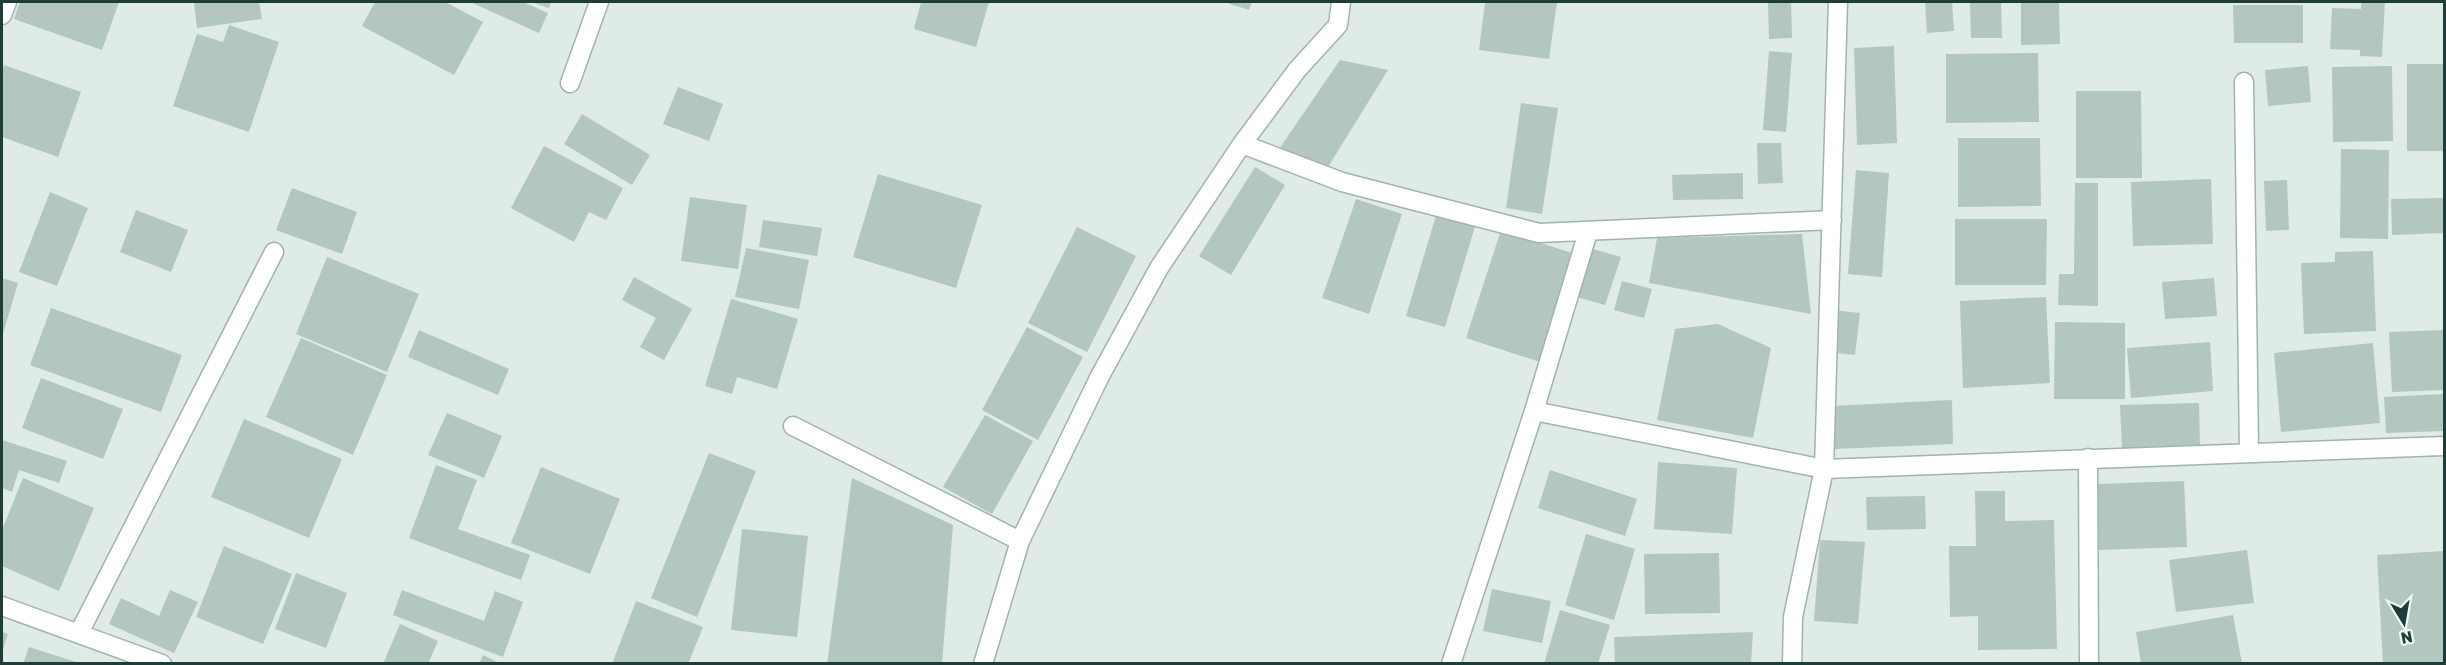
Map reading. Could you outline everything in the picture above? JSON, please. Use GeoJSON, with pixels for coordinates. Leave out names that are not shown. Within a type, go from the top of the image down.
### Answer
{"type":"FeatureCollection","features":[{"type":"Feature","properties":{"kind":"street"},"geometry":{"type":"LineString","coordinates":[[2,15],[7,2]]}},
{"type":"Feature","properties":{"kind":"street"},"geometry":{"type":"LineString","coordinates":[[570,83],[599,2]]}},
{"type":"Feature","properties":{"kind":"street"},"geometry":{"type":"LineString","coordinates":[[983,663],[1020,542],[1100,376],[1160,267],[1242,144],[1297,70],[1338,25],[1341,2]]}},
{"type":"Feature","properties":{"kind":"street"},"geometry":{"type":"LineString","coordinates":[[1792,663],[1793,616],[1824,469],[1838,2]]}},
{"type":"Feature","properties":{"kind":"street"},"geometry":{"type":"LineString","coordinates":[[2244,82],[2249,452]]}},
{"type":"Feature","properties":{"kind":"street"},"geometry":{"type":"LineString","coordinates":[[1242,144],[1342,182],[1539,233],[1832,220]]}},
{"type":"Feature","properties":{"kind":"street"},"geometry":{"type":"LineString","coordinates":[[1451,663],[1534,411],[1588,232]]}},
{"type":"Feature","properties":{"kind":"street"},"geometry":{"type":"LineString","coordinates":[[79,633],[274,252]]}},
{"type":"Feature","properties":{"kind":"street"},"geometry":{"type":"LineString","coordinates":[[1534,411],[1824,469],[2445,446]]}},
{"type":"Feature","properties":{"kind":"street"},"geometry":{"type":"LineString","coordinates":[[794,426],[1020,542]]}},
{"type":"Feature","properties":{"kind":"street"},"geometry":{"type":"LineString","coordinates":[[2088,458],[2089,663]]}},
{"type":"Feature","properties":{"kind":"street"},"geometry":{"type":"LineString","coordinates":[[2,606],[162,663]]}},
{"type":"Feature","properties":{"kind":"building"},"geometry":{"type":"Polygon","coordinates":[[[20,2],[119,2],[102,50],[14,19],[20,2]]]}},
{"type":"Feature","properties":{"kind":"building"},"geometry":{"type":"Polygon","coordinates":[[[194,2],[259,2],[262,19],[197,28],[194,2]]]}},
{"type":"Feature","properties":{"kind":"building"},"geometry":{"type":"Polygon","coordinates":[[[375,2],[445,2],[483,22],[454,75],[362,26],[375,2]]]}},
{"type":"Feature","properties":{"kind":"building"},"geometry":{"type":"Polygon","coordinates":[[[470,2],[523,2],[548,13],[539,33],[470,2]]]}},
{"type":"Feature","properties":{"kind":"building"},"geometry":{"type":"Polygon","coordinates":[[[531,2],[551,2],[549,8],[531,2]]]}},
{"type":"Feature","properties":{"kind":"building"},"geometry":{"type":"Polygon","coordinates":[[[921,2],[989,2],[976,47],[914,29],[921,2]]]}},
{"type":"Feature","properties":{"kind":"building"},"geometry":{"type":"Polygon","coordinates":[[[1224,2],[1252,2],[1249,10],[1224,2]]]}},
{"type":"Feature","properties":{"kind":"building"},"geometry":{"type":"Polygon","coordinates":[[[1485,2],[1557,2],[1549,59],[1479,50],[1485,2]]]}},
{"type":"Feature","properties":{"kind":"building"},"geometry":{"type":"Polygon","coordinates":[[[1768,2],[1791,2],[1792,38],[1769,39],[1768,2]]]}},
{"type":"Feature","properties":{"kind":"building"},"geometry":{"type":"Polygon","coordinates":[[[1925,2],[1952,2],[1954,31],[1927,33],[1925,2]]]}},
{"type":"Feature","properties":{"kind":"building"},"geometry":{"type":"Polygon","coordinates":[[[1970,2],[2001,2],[2002,38],[1971,38],[1970,2]]]}},
{"type":"Feature","properties":{"kind":"building"},"geometry":{"type":"Polygon","coordinates":[[[2021,2],[2059,2],[2060,44],[2021,45],[2021,2]]]}},
{"type":"Feature","properties":{"kind":"building"},"geometry":{"type":"Polygon","coordinates":[[[2361,2],[2385,2],[2382,57],[2360,56],[2360,50],[2330,49],[2332,8],[2361,9],[2361,2]]]}},
{"type":"Feature","properties":{"kind":"building"},"geometry":{"type":"Polygon","coordinates":[[[2233,5],[2303,5],[2303,43],[2234,43],[2233,5]]]}},
{"type":"Feature","properties":{"kind":"building"},"geometry":{"type":"Polygon","coordinates":[[[229,25],[279,42],[249,132],[173,106],[197,34],[223,42],[229,25]]]}},
{"type":"Feature","properties":{"kind":"building"},"geometry":{"type":"Polygon","coordinates":[[[1894,46],[1897,143],[1857,145],[1854,48],[1894,46]]]}},
{"type":"Feature","properties":{"kind":"building"},"geometry":{"type":"Polygon","coordinates":[[[1769,51],[1792,53],[1786,132],[1763,130],[1769,51]]]}},
{"type":"Feature","properties":{"kind":"building"},"geometry":{"type":"Polygon","coordinates":[[[2038,53],[2039,122],[1946,123],[1946,54],[2038,53]]]}},
{"type":"Feature","properties":{"kind":"building"},"geometry":{"type":"Polygon","coordinates":[[[1340,60],[1388,70],[1328,167],[1277,152],[1340,60]]]}},
{"type":"Feature","properties":{"kind":"building"},"geometry":{"type":"Polygon","coordinates":[[[2407,64],[2444,64],[2444,151],[2407,151],[2407,64]]]}},
{"type":"Feature","properties":{"kind":"building"},"geometry":{"type":"Polygon","coordinates":[[[4,65],[81,92],[58,157],[2,137],[2,72],[4,65]]]}},
{"type":"Feature","properties":{"kind":"building"},"geometry":{"type":"Polygon","coordinates":[[[2308,66],[2311,102],[2268,106],[2265,70],[2308,66]]]}},
{"type":"Feature","properties":{"kind":"building"},"geometry":{"type":"Polygon","coordinates":[[[2392,66],[2393,141],[2333,142],[2332,67],[2392,66]]]}},
{"type":"Feature","properties":{"kind":"building"},"geometry":{"type":"Polygon","coordinates":[[[678,87],[723,104],[709,141],[663,124],[678,87]]]}},
{"type":"Feature","properties":{"kind":"building"},"geometry":{"type":"Polygon","coordinates":[[[2076,91],[2141,91],[2142,178],[2076,178],[2076,91]]]}},
{"type":"Feature","properties":{"kind":"building"},"geometry":{"type":"Polygon","coordinates":[[[1521,103],[1558,108],[1542,214],[1506,208],[1521,103]]]}},
{"type":"Feature","properties":{"kind":"building"},"geometry":{"type":"Polygon","coordinates":[[[582,114],[650,155],[632,185],[564,144],[582,114]]]}},
{"type":"Feature","properties":{"kind":"building"},"geometry":{"type":"Polygon","coordinates":[[[1958,138],[2040,138],[2041,206],[1958,207],[1958,138]]]}},
{"type":"Feature","properties":{"kind":"building"},"geometry":{"type":"Polygon","coordinates":[[[1757,143],[1781,143],[1783,183],[1758,184],[1757,143]]]}},
{"type":"Feature","properties":{"kind":"building"},"geometry":{"type":"Polygon","coordinates":[[[544,146],[623,188],[606,220],[589,212],[574,242],[511,208],[544,146]]]}},
{"type":"Feature","properties":{"kind":"building"},"geometry":{"type":"Polygon","coordinates":[[[2341,149],[2389,150],[2388,239],[2340,238],[2341,149]]]}},
{"type":"Feature","properties":{"kind":"building"},"geometry":{"type":"Polygon","coordinates":[[[1255,167],[1285,185],[1231,275],[1199,256],[1255,167]]]}},
{"type":"Feature","properties":{"kind":"building"},"geometry":{"type":"Polygon","coordinates":[[[1856,170],[1889,173],[1882,277],[1848,274],[1856,170]]]}},
{"type":"Feature","properties":{"kind":"building"},"geometry":{"type":"Polygon","coordinates":[[[1743,173],[1743,199],[1673,200],[1672,175],[1743,173]]]}},
{"type":"Feature","properties":{"kind":"building"},"geometry":{"type":"Polygon","coordinates":[[[878,174],[982,205],[956,288],[853,257],[878,174]]]}},
{"type":"Feature","properties":{"kind":"building"},"geometry":{"type":"Polygon","coordinates":[[[2211,179],[2213,244],[2133,246],[2131,182],[2211,179]]]}},
{"type":"Feature","properties":{"kind":"building"},"geometry":{"type":"Polygon","coordinates":[[[2287,180],[2289,230],[2266,231],[2264,181],[2287,180]]]}},
{"type":"Feature","properties":{"kind":"building"},"geometry":{"type":"Polygon","coordinates":[[[2075,183],[2098,183],[2098,306],[2058,305],[2059,274],[2074,274],[2075,183]]]}},
{"type":"Feature","properties":{"kind":"building"},"geometry":{"type":"Polygon","coordinates":[[[292,188],[357,212],[342,254],[276,230],[292,188]]]}},
{"type":"Feature","properties":{"kind":"building"},"geometry":{"type":"Polygon","coordinates":[[[50,192],[88,208],[57,286],[19,272],[50,192]]]}},
{"type":"Feature","properties":{"kind":"building"},"geometry":{"type":"Polygon","coordinates":[[[690,197],[747,205],[738,269],[681,261],[690,197]]]}},
{"type":"Feature","properties":{"kind":"building"},"geometry":{"type":"Polygon","coordinates":[[[2444,198],[2444,233],[2392,235],[2391,199],[2444,198]]]}},
{"type":"Feature","properties":{"kind":"building"},"geometry":{"type":"Polygon","coordinates":[[[1356,199],[1402,214],[1369,314],[1322,298],[1356,199]]]}},
{"type":"Feature","properties":{"kind":"building"},"geometry":{"type":"Polygon","coordinates":[[[136,210],[188,230],[171,272],[120,252],[136,210]]]}},
{"type":"Feature","properties":{"kind":"building"},"geometry":{"type":"Polygon","coordinates":[[[1437,212],[1476,223],[1445,327],[1406,316],[1437,212]]]}},
{"type":"Feature","properties":{"kind":"building"},"geometry":{"type":"Polygon","coordinates":[[[1955,219],[2047,219],[2046,285],[1955,285],[1955,219]]]}},
{"type":"Feature","properties":{"kind":"building"},"geometry":{"type":"Polygon","coordinates":[[[763,220],[822,228],[817,256],[759,247],[763,220]]]}},
{"type":"Feature","properties":{"kind":"building"},"geometry":{"type":"Polygon","coordinates":[[[1077,227],[1136,256],[1087,352],[1028,323],[1077,227]]]}},
{"type":"Feature","properties":{"kind":"building"},"geometry":{"type":"Polygon","coordinates":[[[1501,230],[1578,255],[1543,363],[1466,338],[1501,230]]]}},
{"type":"Feature","properties":{"kind":"building"},"geometry":{"type":"Polygon","coordinates":[[[1802,234],[1811,314],[1649,283],[1657,238],[1802,234]]]}},
{"type":"Feature","properties":{"kind":"building"},"geometry":{"type":"Polygon","coordinates":[[[746,248],[809,260],[799,309],[735,297],[746,248]]]}},
{"type":"Feature","properties":{"kind":"building"},"geometry":{"type":"Polygon","coordinates":[[[1593,249],[1621,257],[1605,305],[1577,297],[1593,249]]]}},
{"type":"Feature","properties":{"kind":"building"},"geometry":{"type":"Polygon","coordinates":[[[2373,251],[2376,331],[2304,334],[2301,263],[2335,262],[2335,252],[2373,251]]]}},
{"type":"Feature","properties":{"kind":"building"},"geometry":{"type":"Polygon","coordinates":[[[327,257],[419,294],[387,372],[296,334],[327,257]]]}},
{"type":"Feature","properties":{"kind":"building"},"geometry":{"type":"Polygon","coordinates":[[[634,277],[692,309],[664,360],[640,347],[656,318],[622,300],[634,277]]]}},
{"type":"Feature","properties":{"kind":"building"},"geometry":{"type":"Polygon","coordinates":[[[2,278],[18,283],[2,337],[2,278]]]}},
{"type":"Feature","properties":{"kind":"building"},"geometry":{"type":"Polygon","coordinates":[[[2214,278],[2217,316],[2165,319],[2162,282],[2214,278]]]}},
{"type":"Feature","properties":{"kind":"building"},"geometry":{"type":"Polygon","coordinates":[[[1622,281],[1652,289],[1644,318],[1614,310],[1622,281]]]}},
{"type":"Feature","properties":{"kind":"building"},"geometry":{"type":"Polygon","coordinates":[[[2046,297],[2050,383],[1963,388],[1960,301],[2046,297]]]}},
{"type":"Feature","properties":{"kind":"building"},"geometry":{"type":"Polygon","coordinates":[[[731,299],[798,319],[777,389],[737,377],[732,394],[705,386],[731,299]]]}},
{"type":"Feature","properties":{"kind":"building"},"geometry":{"type":"Polygon","coordinates":[[[51,308],[182,355],[161,412],[30,365],[51,308]]]}},
{"type":"Feature","properties":{"kind":"building"},"geometry":{"type":"Polygon","coordinates":[[[1833,310],[1860,313],[1855,355],[1828,352],[1833,310]]]}},
{"type":"Feature","properties":{"kind":"building"},"geometry":{"type":"Polygon","coordinates":[[[2055,322],[2125,323],[2125,399],[2054,399],[2055,322]]]}},
{"type":"Feature","properties":{"kind":"building"},"geometry":{"type":"Polygon","coordinates":[[[1718,324],[1771,348],[1753,438],[1657,420],[1675,329],[1718,324]]]}},
{"type":"Feature","properties":{"kind":"building"},"geometry":{"type":"Polygon","coordinates":[[[1027,327],[1083,357],[1038,440],[982,410],[1027,327]]]}},
{"type":"Feature","properties":{"kind":"building"},"geometry":{"type":"Polygon","coordinates":[[[419,330],[509,369],[498,395],[408,357],[419,330]]]}},
{"type":"Feature","properties":{"kind":"building"},"geometry":{"type":"Polygon","coordinates":[[[2444,330],[2444,390],[2392,392],[2389,332],[2444,330]]]}},
{"type":"Feature","properties":{"kind":"building"},"geometry":{"type":"Polygon","coordinates":[[[301,338],[387,375],[353,455],[266,417],[301,338]]]}},
{"type":"Feature","properties":{"kind":"building"},"geometry":{"type":"Polygon","coordinates":[[[2210,342],[2213,391],[2131,398],[2127,348],[2210,342]]]}},
{"type":"Feature","properties":{"kind":"building"},"geometry":{"type":"Polygon","coordinates":[[[2373,343],[2380,423],[2281,432],[2274,353],[2373,343]]]}},
{"type":"Feature","properties":{"kind":"building"},"geometry":{"type":"Polygon","coordinates":[[[41,378],[123,409],[103,459],[22,428],[41,378]]]}},
{"type":"Feature","properties":{"kind":"building"},"geometry":{"type":"Polygon","coordinates":[[[2444,394],[2444,431],[2386,433],[2384,397],[2444,394]]]}},
{"type":"Feature","properties":{"kind":"building"},"geometry":{"type":"Polygon","coordinates":[[[1952,400],[1953,444],[1834,449],[1832,406],[1952,400]]]}},
{"type":"Feature","properties":{"kind":"building"},"geometry":{"type":"Polygon","coordinates":[[[2199,403],[2200,445],[2122,448],[2120,405],[2199,403]]]}},
{"type":"Feature","properties":{"kind":"building"},"geometry":{"type":"Polygon","coordinates":[[[447,413],[502,436],[484,478],[428,455],[447,413]]]}},
{"type":"Feature","properties":{"kind":"building"},"geometry":{"type":"Polygon","coordinates":[[[985,415],[1033,441],[992,514],[943,487],[985,415]]]}},
{"type":"Feature","properties":{"kind":"building"},"geometry":{"type":"Polygon","coordinates":[[[244,419],[342,459],[309,538],[211,497],[244,419]]]}},
{"type":"Feature","properties":{"kind":"building"},"geometry":{"type":"Polygon","coordinates":[[[2,440],[67,461],[59,483],[19,470],[12,492],[2,488],[2,440]]]}},
{"type":"Feature","properties":{"kind":"building"},"geometry":{"type":"Polygon","coordinates":[[[709,453],[756,471],[697,617],[651,598],[709,453]]]}},
{"type":"Feature","properties":{"kind":"building"},"geometry":{"type":"Polygon","coordinates":[[[1658,462],[1737,468],[1732,534],[1654,529],[1658,462]]]}},
{"type":"Feature","properties":{"kind":"building"},"geometry":{"type":"Polygon","coordinates":[[[436,465],[477,480],[458,529],[530,555],[521,580],[409,538],[436,465]]]}},
{"type":"Feature","properties":{"kind":"building"},"geometry":{"type":"Polygon","coordinates":[[[541,467],[620,499],[590,574],[511,543],[541,467]]]}},
{"type":"Feature","properties":{"kind":"building"},"geometry":{"type":"Polygon","coordinates":[[[1550,470],[1637,499],[1625,536],[1538,508],[1550,470]]]}},
{"type":"Feature","properties":{"kind":"building"},"geometry":{"type":"Polygon","coordinates":[[[23,478],[94,508],[59,591],[2,566],[2,530],[23,478]]]}},
{"type":"Feature","properties":{"kind":"building"},"geometry":{"type":"Polygon","coordinates":[[[852,478],[953,525],[942,664],[827,664],[852,478]]]}},
{"type":"Feature","properties":{"kind":"building"},"geometry":{"type":"Polygon","coordinates":[[[2184,481],[2187,547],[2099,550],[2097,484],[2184,481]]]}},
{"type":"Feature","properties":{"kind":"building"},"geometry":{"type":"Polygon","coordinates":[[[1975,491],[2005,491],[2005,521],[2054,520],[2057,649],[1978,650],[1978,616],[1950,617],[1949,546],[1976,546],[1975,491]]]}},
{"type":"Feature","properties":{"kind":"building"},"geometry":{"type":"Polygon","coordinates":[[[1925,496],[1926,529],[1867,530],[1866,497],[1925,496]]]}},
{"type":"Feature","properties":{"kind":"building"},"geometry":{"type":"Polygon","coordinates":[[[742,529],[808,536],[797,637],[731,630],[742,529]]]}},
{"type":"Feature","properties":{"kind":"building"},"geometry":{"type":"Polygon","coordinates":[[[1586,534],[1635,549],[1614,620],[1565,605],[1586,534]]]}},
{"type":"Feature","properties":{"kind":"building"},"geometry":{"type":"Polygon","coordinates":[[[1820,540],[1865,542],[1858,624],[1814,621],[1820,540]]]}},
{"type":"Feature","properties":{"kind":"building"},"geometry":{"type":"Polygon","coordinates":[[[224,546],[292,574],[263,644],[196,617],[224,546]]]}},
{"type":"Feature","properties":{"kind":"building"},"geometry":{"type":"Polygon","coordinates":[[[2247,550],[2254,603],[2176,612],[2169,560],[2247,550]]]}},
{"type":"Feature","properties":{"kind":"building"},"geometry":{"type":"Polygon","coordinates":[[[2444,551],[2444,664],[2383,664],[2377,555],[2444,551]]]}},
{"type":"Feature","properties":{"kind":"building"},"geometry":{"type":"Polygon","coordinates":[[[1719,553],[1720,613],[1645,614],[1644,554],[1719,553]]]}},
{"type":"Feature","properties":{"kind":"building"},"geometry":{"type":"Polygon","coordinates":[[[296,573],[347,593],[326,648],[275,629],[296,573]]]}},
{"type":"Feature","properties":{"kind":"building"},"geometry":{"type":"Polygon","coordinates":[[[1492,589],[1551,601],[1542,643],[1483,631],[1492,589]]]}},
{"type":"Feature","properties":{"kind":"building"},"geometry":{"type":"Polygon","coordinates":[[[170,590],[198,602],[174,653],[109,624],[121,598],[159,616],[170,590]]]}},
{"type":"Feature","properties":{"kind":"building"},"geometry":{"type":"Polygon","coordinates":[[[402,590],[484,621],[495,591],[523,602],[503,657],[393,615],[402,590]]]}},
{"type":"Feature","properties":{"kind":"building"},"geometry":{"type":"Polygon","coordinates":[[[636,601],[703,627],[688,664],[612,664],[636,601]]]}},
{"type":"Feature","properties":{"kind":"building"},"geometry":{"type":"Polygon","coordinates":[[[1560,610],[1610,625],[1598,664],[1544,664],[1560,610]]]}},
{"type":"Feature","properties":{"kind":"building"},"geometry":{"type":"Polygon","coordinates":[[[2233,615],[2242,664],[2141,664],[2136,632],[2233,615]]]}},
{"type":"Feature","properties":{"kind":"building"},"geometry":{"type":"Polygon","coordinates":[[[400,624],[438,641],[428,664],[383,664],[400,624]]]}},
{"type":"Feature","properties":{"kind":"building"},"geometry":{"type":"Polygon","coordinates":[[[2,632],[8,634],[2,652],[2,632]]]}},
{"type":"Feature","properties":{"kind":"building"},"geometry":{"type":"Polygon","coordinates":[[[1753,632],[1751,664],[1615,664],[1614,637],[1753,632]]]}},
{"type":"Feature","properties":{"kind":"building"},"geometry":{"type":"Polygon","coordinates":[[[29,647],[79,663],[79,664],[23,664],[29,647]]]}},
{"type":"Feature","properties":{"kind":"building"},"geometry":{"type":"Polygon","coordinates":[[[483,655],[501,664],[479,664],[483,655]]]}}]}
